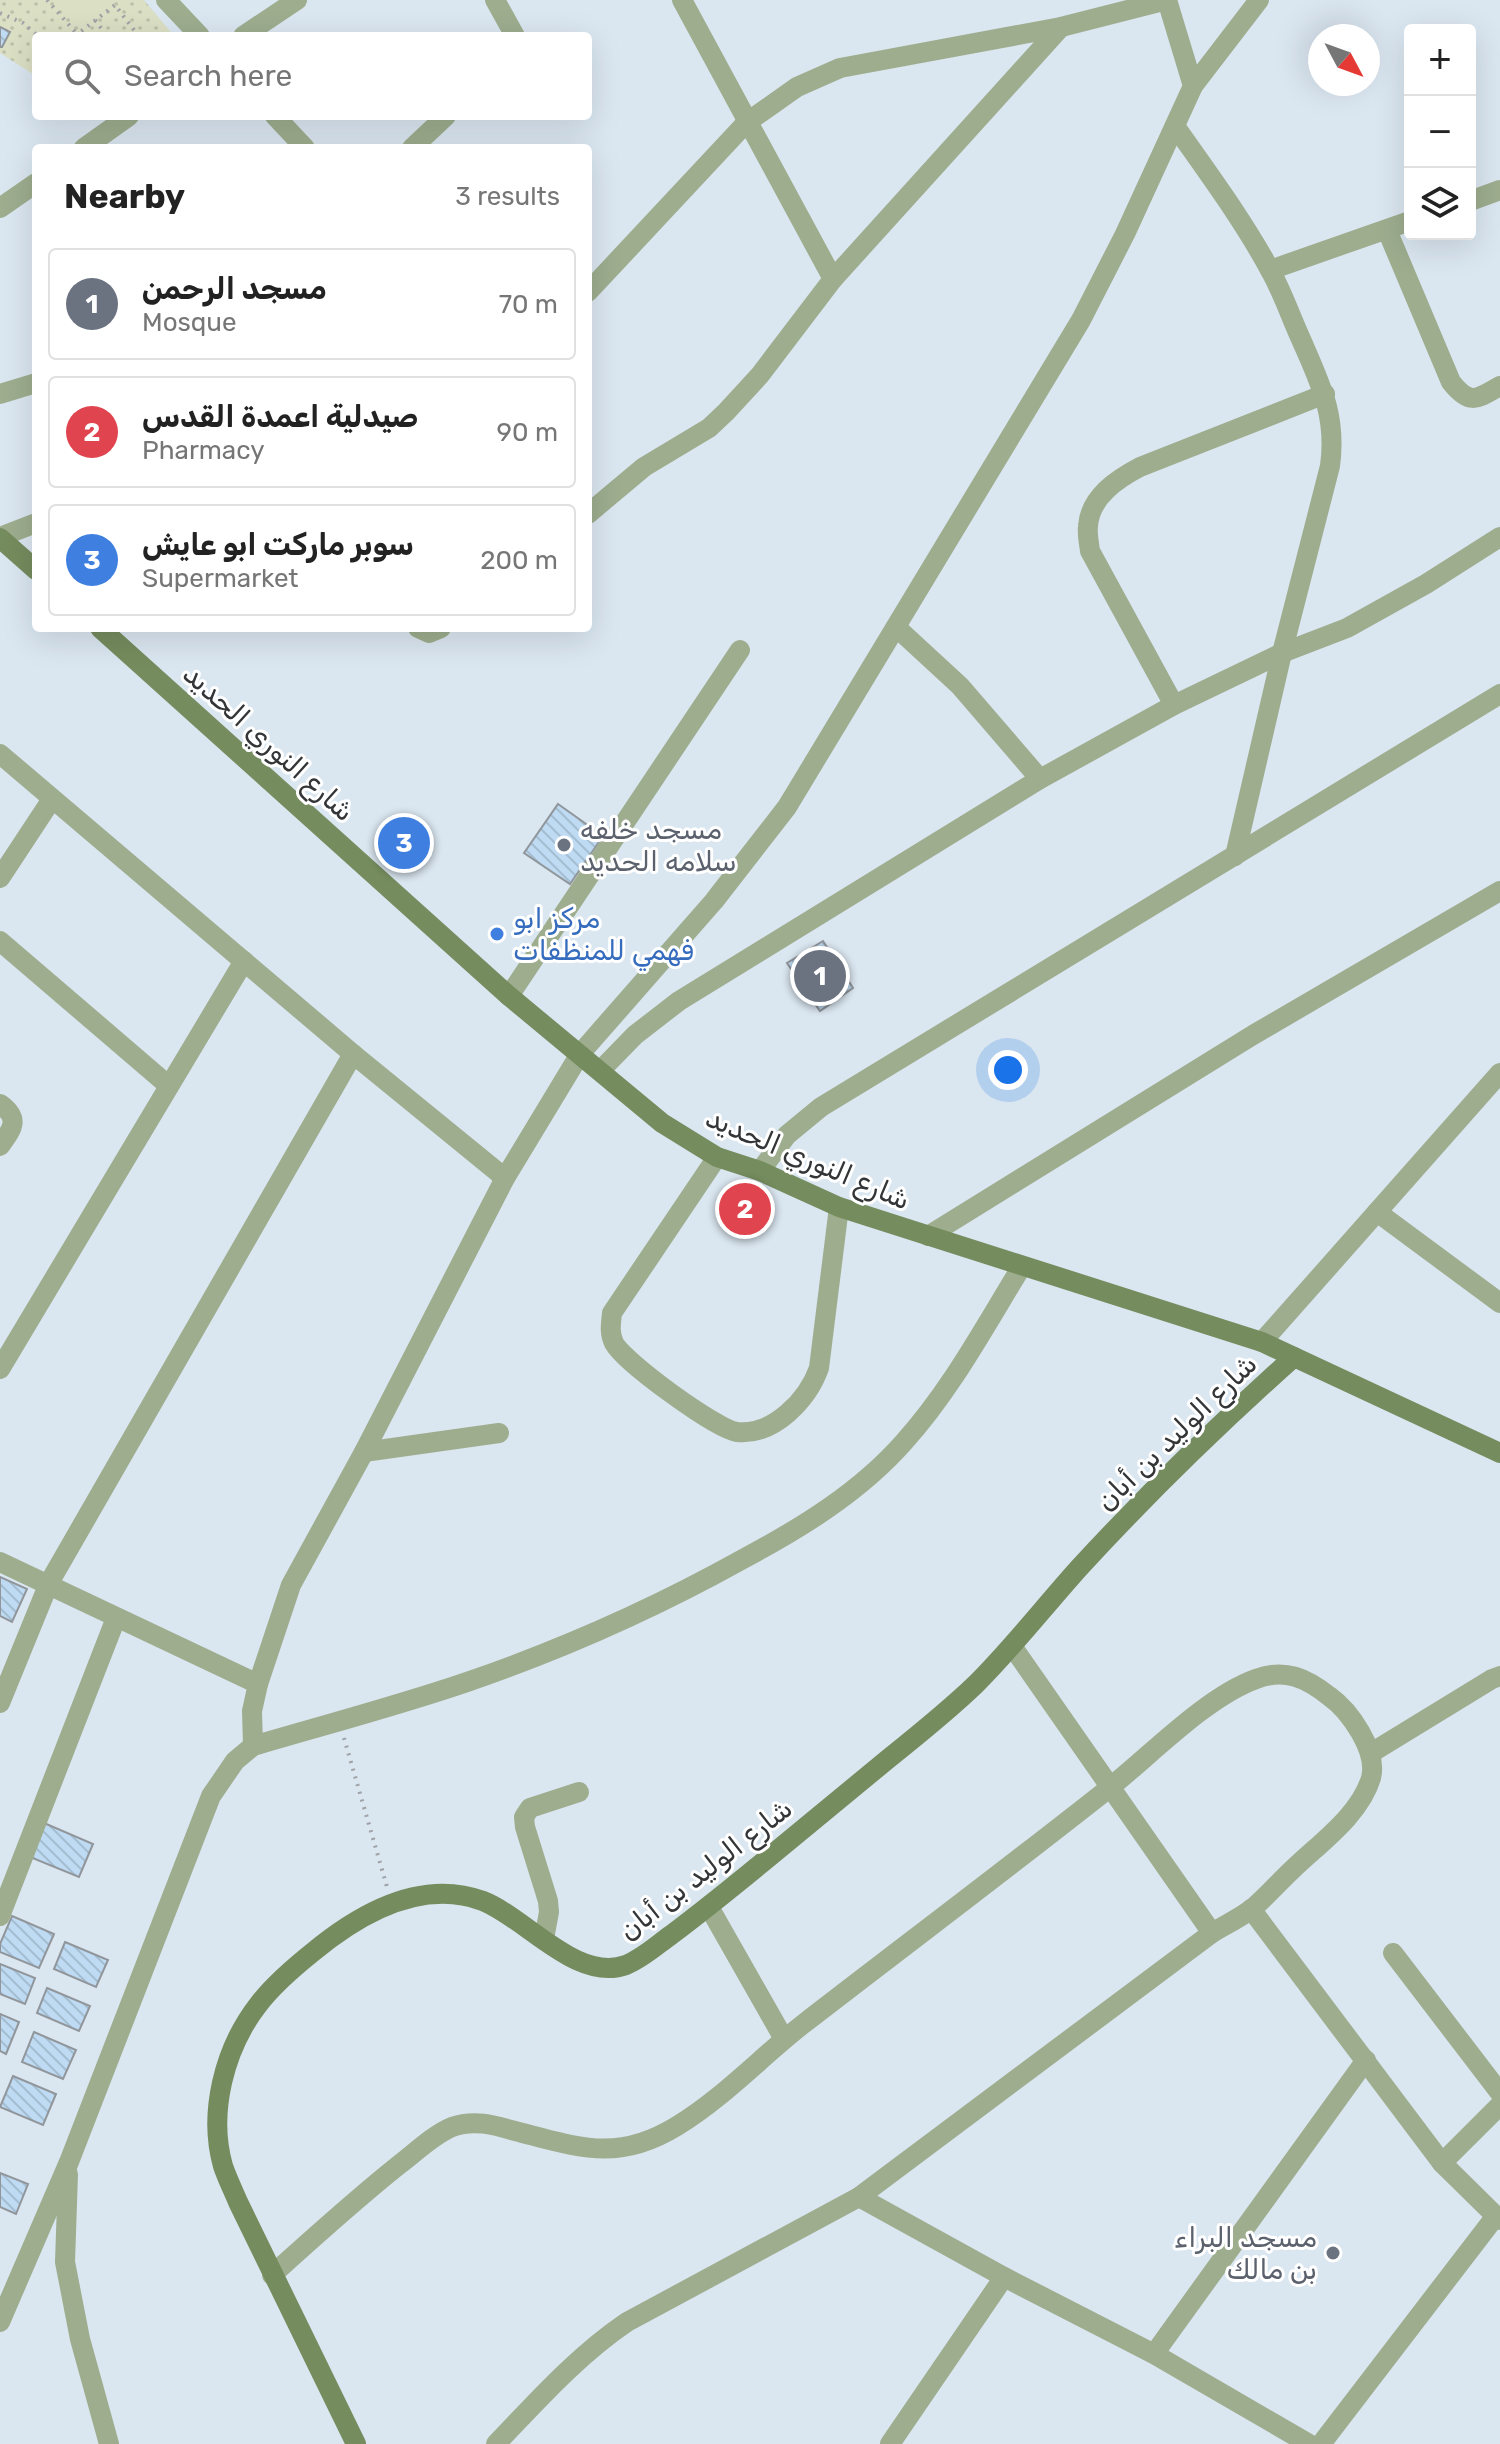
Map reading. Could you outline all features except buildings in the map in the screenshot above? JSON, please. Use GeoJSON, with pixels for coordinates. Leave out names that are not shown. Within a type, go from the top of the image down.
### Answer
{"type":"FeatureCollection","features":[{"type":"Feature","properties":{"kind":"street"},"geometry":{"type":"LineString","coordinates":[[166,0],[196,32]]}},
{"type":"Feature","properties":{"kind":"street"},"geometry":{"type":"LineString","coordinates":[[249,32],[297,0]]}},
{"type":"Feature","properties":{"kind":"street"},"geometry":{"type":"LineString","coordinates":[[495,0],[513,32]]}},
{"type":"Feature","properties":{"kind":"street"},"geometry":{"type":"LineString","coordinates":[[682,0],[833,279]]}},
{"type":"Feature","properties":{"kind":"street"},"geometry":{"type":"LineString","coordinates":[[592,288],[746,123],[797,87],[840,68],[1061,27],[1167,0],[1193,86]]}},
{"type":"Feature","properties":{"kind":"street"},"geometry":{"type":"LineString","coordinates":[[253,1746],[252,1711],[258,1684],[291,1585],[364,1452],[505,1178],[580,1054],[714,901],[787,807],[1081,320],[1125,234],[1193,86],[1259,0]]}},
{"type":"Feature","properties":{"kind":"street"},"geometry":{"type":"LineString","coordinates":[[592,511],[644,467],[709,428],[760,375],[833,279],[1061,27]]}},
{"type":"Feature","properties":{"kind":"street"},"geometry":{"type":"LineString","coordinates":[[90,144],[123,120]]}},
{"type":"Feature","properties":{"kind":"street"},"geometry":{"type":"LineString","coordinates":[[279,120],[301,144]]}},
{"type":"Feature","properties":{"kind":"street"},"geometry":{"type":"LineString","coordinates":[[416,144],[442,120]]}},
{"type":"Feature","properties":{"kind":"street"},"geometry":{"type":"LineString","coordinates":[[1175,126],[1270,270],[1325,394],[1332,424],[1330,466],[1235,856]]}},
{"type":"Feature","properties":{"kind":"street"},"geometry":{"type":"LineString","coordinates":[[0,208],[32,186]]}},
{"type":"Feature","properties":{"kind":"street"},"geometry":{"type":"LineString","coordinates":[[1476,199],[1500,190]]}},
{"type":"Feature","properties":{"kind":"street"},"geometry":{"type":"LineString","coordinates":[[1270,270],[1404,223]]}},
{"type":"Feature","properties":{"kind":"street"},"geometry":{"type":"LineString","coordinates":[[1387,230],[1451,382],[1461,395],[1474,399],[1500,386]]}},
{"type":"Feature","properties":{"kind":"street"},"geometry":{"type":"LineString","coordinates":[[0,394],[32,384]]}},
{"type":"Feature","properties":{"kind":"street"},"geometry":{"type":"LineString","coordinates":[[1174,705],[1090,551],[1088,525],[1093,507],[1118,479],[1140,467],[1325,394]]}},
{"type":"Feature","properties":{"kind":"street"},"geometry":{"type":"LineString","coordinates":[[32,525],[0,537],[32,566]]}},
{"type":"Feature","properties":{"kind":"street"},"geometry":{"type":"LineString","coordinates":[[600,1071],[635,1035],[679,1001],[1040,779],[1174,705],[1282,653],[1347,628],[1426,584],[1500,537]]}},
{"type":"Feature","properties":{"kind":"street"},"geometry":{"type":"LineString","coordinates":[[896,627],[960,686],[1040,779]]}},
{"type":"Feature","properties":{"kind":"street","name":"شارع النوري الحديد"},"geometry":{"type":"LineString","coordinates":[[104,632],[509,996],[662,1123],[717,1157],[760,1171],[839,1207],[1262,1342],[1500,1453]]}},
{"type":"Feature","properties":{"kind":"street"},"geometry":{"type":"LineString","coordinates":[[509,996],[740,650]]}},
{"type":"Feature","properties":{"kind":"street"},"geometry":{"type":"LineString","coordinates":[[760,1171],[787,1135],[821,1107],[1500,694]]}},
{"type":"Feature","properties":{"kind":"street"},"geometry":{"type":"LineString","coordinates":[[0,754],[353,1054],[505,1178]]}},
{"type":"Feature","properties":{"kind":"street"},"geometry":{"type":"LineString","coordinates":[[0,878],[52,799]]}},
{"type":"Feature","properties":{"kind":"street"},"geometry":{"type":"LineString","coordinates":[[928,1236],[1253,1035],[1500,891]]}},
{"type":"Feature","properties":{"kind":"street"},"geometry":{"type":"LineString","coordinates":[[0,941],[169,1086]]}},
{"type":"Feature","properties":{"kind":"street"},"geometry":{"type":"LineString","coordinates":[[0,1369],[244,961]]}},
{"type":"Feature","properties":{"kind":"street"},"geometry":{"type":"LineString","coordinates":[[0,1703],[49,1583],[353,1054]]}},
{"type":"Feature","properties":{"kind":"street"},"geometry":{"type":"LineString","coordinates":[[1262,1342],[1497,1082]]}},
{"type":"Feature","properties":{"kind":"street"},"geometry":{"type":"LineString","coordinates":[[0,1104],[11,1113],[13,1119],[12,1127],[0,1146]]}},
{"type":"Feature","properties":{"kind":"street"},"geometry":{"type":"LineString","coordinates":[[717,1157],[612,1313],[610,1325],[612,1340],[628,1359],[684,1402],[736,1432],[753,1431],[775,1422],[801,1401],[814,1382],[819,1368],[839,1207]]}},
{"type":"Feature","properties":{"kind":"street"},"geometry":{"type":"LineString","coordinates":[[1377,1212],[1500,1303]]}},
{"type":"Feature","properties":{"kind":"street"},"geometry":{"type":"LineString","coordinates":[[0,2322],[69,2162],[211,1796],[235,1761],[253,1746],[465,1683],[549,1652],[687,1590],[814,1518],[903,1444],[936,1403],[1022,1266]]}},
{"type":"Feature","properties":{"kind":"street","name":"شارع الوليد بن أبان"},"geometry":{"type":"LineString","coordinates":[[356,2444],[272,2275],[224,2168],[216,2117],[222,2081],[235,2045],[254,2009],[271,1989],[351,1922],[391,1902],[425,1895],[481,1900],[581,1962],[612,1968],[639,1958],[709,1907],[939,1719],[1012,1646],[1078,1569],[1165,1476],[1294,1357]]}},
{"type":"Feature","properties":{"kind":"street"},"geometry":{"type":"LineString","coordinates":[[364,1452],[499,1433]]}},
{"type":"Feature","properties":{"kind":"street"},"geometry":{"type":"LineString","coordinates":[[0,1562],[258,1684]]}},
{"type":"Feature","properties":{"kind":"street"},"geometry":{"type":"LineString","coordinates":[[0,1916],[116,1618]]}},
{"type":"Feature","properties":{"kind":"street"},"geometry":{"type":"LineString","coordinates":[[1012,1646],[1212,1933]]}},
{"type":"Feature","properties":{"kind":"street"},"geometry":{"type":"LineString","coordinates":[[272,2275],[364,2193],[431,2139],[453,2127],[482,2122],[581,2148],[602,2150],[653,2139],[680,2125],[727,2090],[784,2039],[1110,1787],[1220,1696],[1254,1679],[1277,1673],[1300,1677],[1343,1706],[1371,1753],[1371,1776],[1361,1798],[1343,1822],[1251,1909],[1212,1933],[859,2197],[627,2322],[590,2348],[496,2444]]}},
{"type":"Feature","properties":{"kind":"street"},"geometry":{"type":"LineString","coordinates":[[1371,1753],[1500,1676]]}},
{"type":"Feature","properties":{"kind":"street"},"geometry":{"type":"LineString","coordinates":[[544,1939],[548,1901],[524,1817],[530,1808],[579,1792]]}},
{"type":"Feature","properties":{"kind":"street"},"geometry":{"type":"LineString","coordinates":[[709,1907],[784,2039]]}},
{"type":"Feature","properties":{"kind":"street"},"geometry":{"type":"LineString","coordinates":[[1251,1909],[1442,2163],[1497,2218],[1321,2444]]}},
{"type":"Feature","properties":{"kind":"street"},"geometry":{"type":"LineString","coordinates":[[1393,1953],[1500,2093]]}},
{"type":"Feature","properties":{"kind":"street"},"geometry":{"type":"LineString","coordinates":[[1154,2354],[1366,2060]]}},
{"type":"Feature","properties":{"kind":"street"},"geometry":{"type":"LineString","coordinates":[[1442,2163],[1500,2105]]}},
{"type":"Feature","properties":{"kind":"street"},"geometry":{"type":"LineString","coordinates":[[69,2162],[65,2262],[80,2339],[109,2444]]}},
{"type":"Feature","properties":{"kind":"street"},"geometry":{"type":"LineString","coordinates":[[859,2197],[1004,2277],[1154,2354],[1309,2444]]}},
{"type":"Feature","properties":{"kind":"street"},"geometry":{"type":"LineString","coordinates":[[890,2444],[1004,2277]]}},
{"type":"Feature","properties":{"kind":"path"},"geometry":{"type":"LineString","coordinates":[[47,0],[74,32]]}},
{"type":"Feature","properties":{"kind":"path"},"geometry":{"type":"LineString","coordinates":[[81,32],[115,5],[134,30]]}},
{"type":"Feature","properties":{"kind":"path"},"geometry":{"type":"LineString","coordinates":[[0,13],[23,23],[33,32]]}},
{"type":"Feature","properties":{"kind":"path"},"geometry":{"type":"LineString","coordinates":[[95,20],[104,32]]}},
{"type":"Feature","properties":{"kind":"path"},"geometry":{"type":"LineString","coordinates":[[338,1720],[391,1902]]}},
{"type":"Feature","properties":{"kind":"shaded area"},"geometry":{"type":"Polygon","coordinates":[[[0,0],[1500,0],[1500,2444],[0,2444],[0,0]]]}},
{"type":"Feature","properties":{"kind":"green space"},"geometry":{"type":"Polygon","coordinates":[[[0,0],[144,0],[171,32],[32,32],[32,73],[0,53],[0,0]]]}},
{"type":"Feature","properties":{"kind":"green space"},"geometry":{"type":"Polygon","coordinates":[[[60,0],[111,0],[82,25],[60,0]]]}},
{"type":"Feature","properties":{"kind":"place","name":"سوبر ماركت ابو عايش"},"geometry":{"type":"Point","coordinates":[404,843]}},
{"type":"Feature","properties":{"kind":"place","name":"مسجد خلفه سلامه الحديد"},"geometry":{"type":"Point","coordinates":[564,845]}},
{"type":"Feature","properties":{"kind":"place","name":"مركز ابو فهمي للمنظفات"},"geometry":{"type":"Point","coordinates":[497,934]}},
{"type":"Feature","properties":{"kind":"place","name":"مسجد الرحمن"},"geometry":{"type":"Point","coordinates":[820,976]}},
{"type":"Feature","properties":{"kind":"place","name":"صيدلية اعمدة القدس"},"geometry":{"type":"Point","coordinates":[745,1209]}},
{"type":"Feature","properties":{"kind":"place","name":"مسجد البراء بن مالك"},"geometry":{"type":"Point","coordinates":[1333,2253]}}]}
